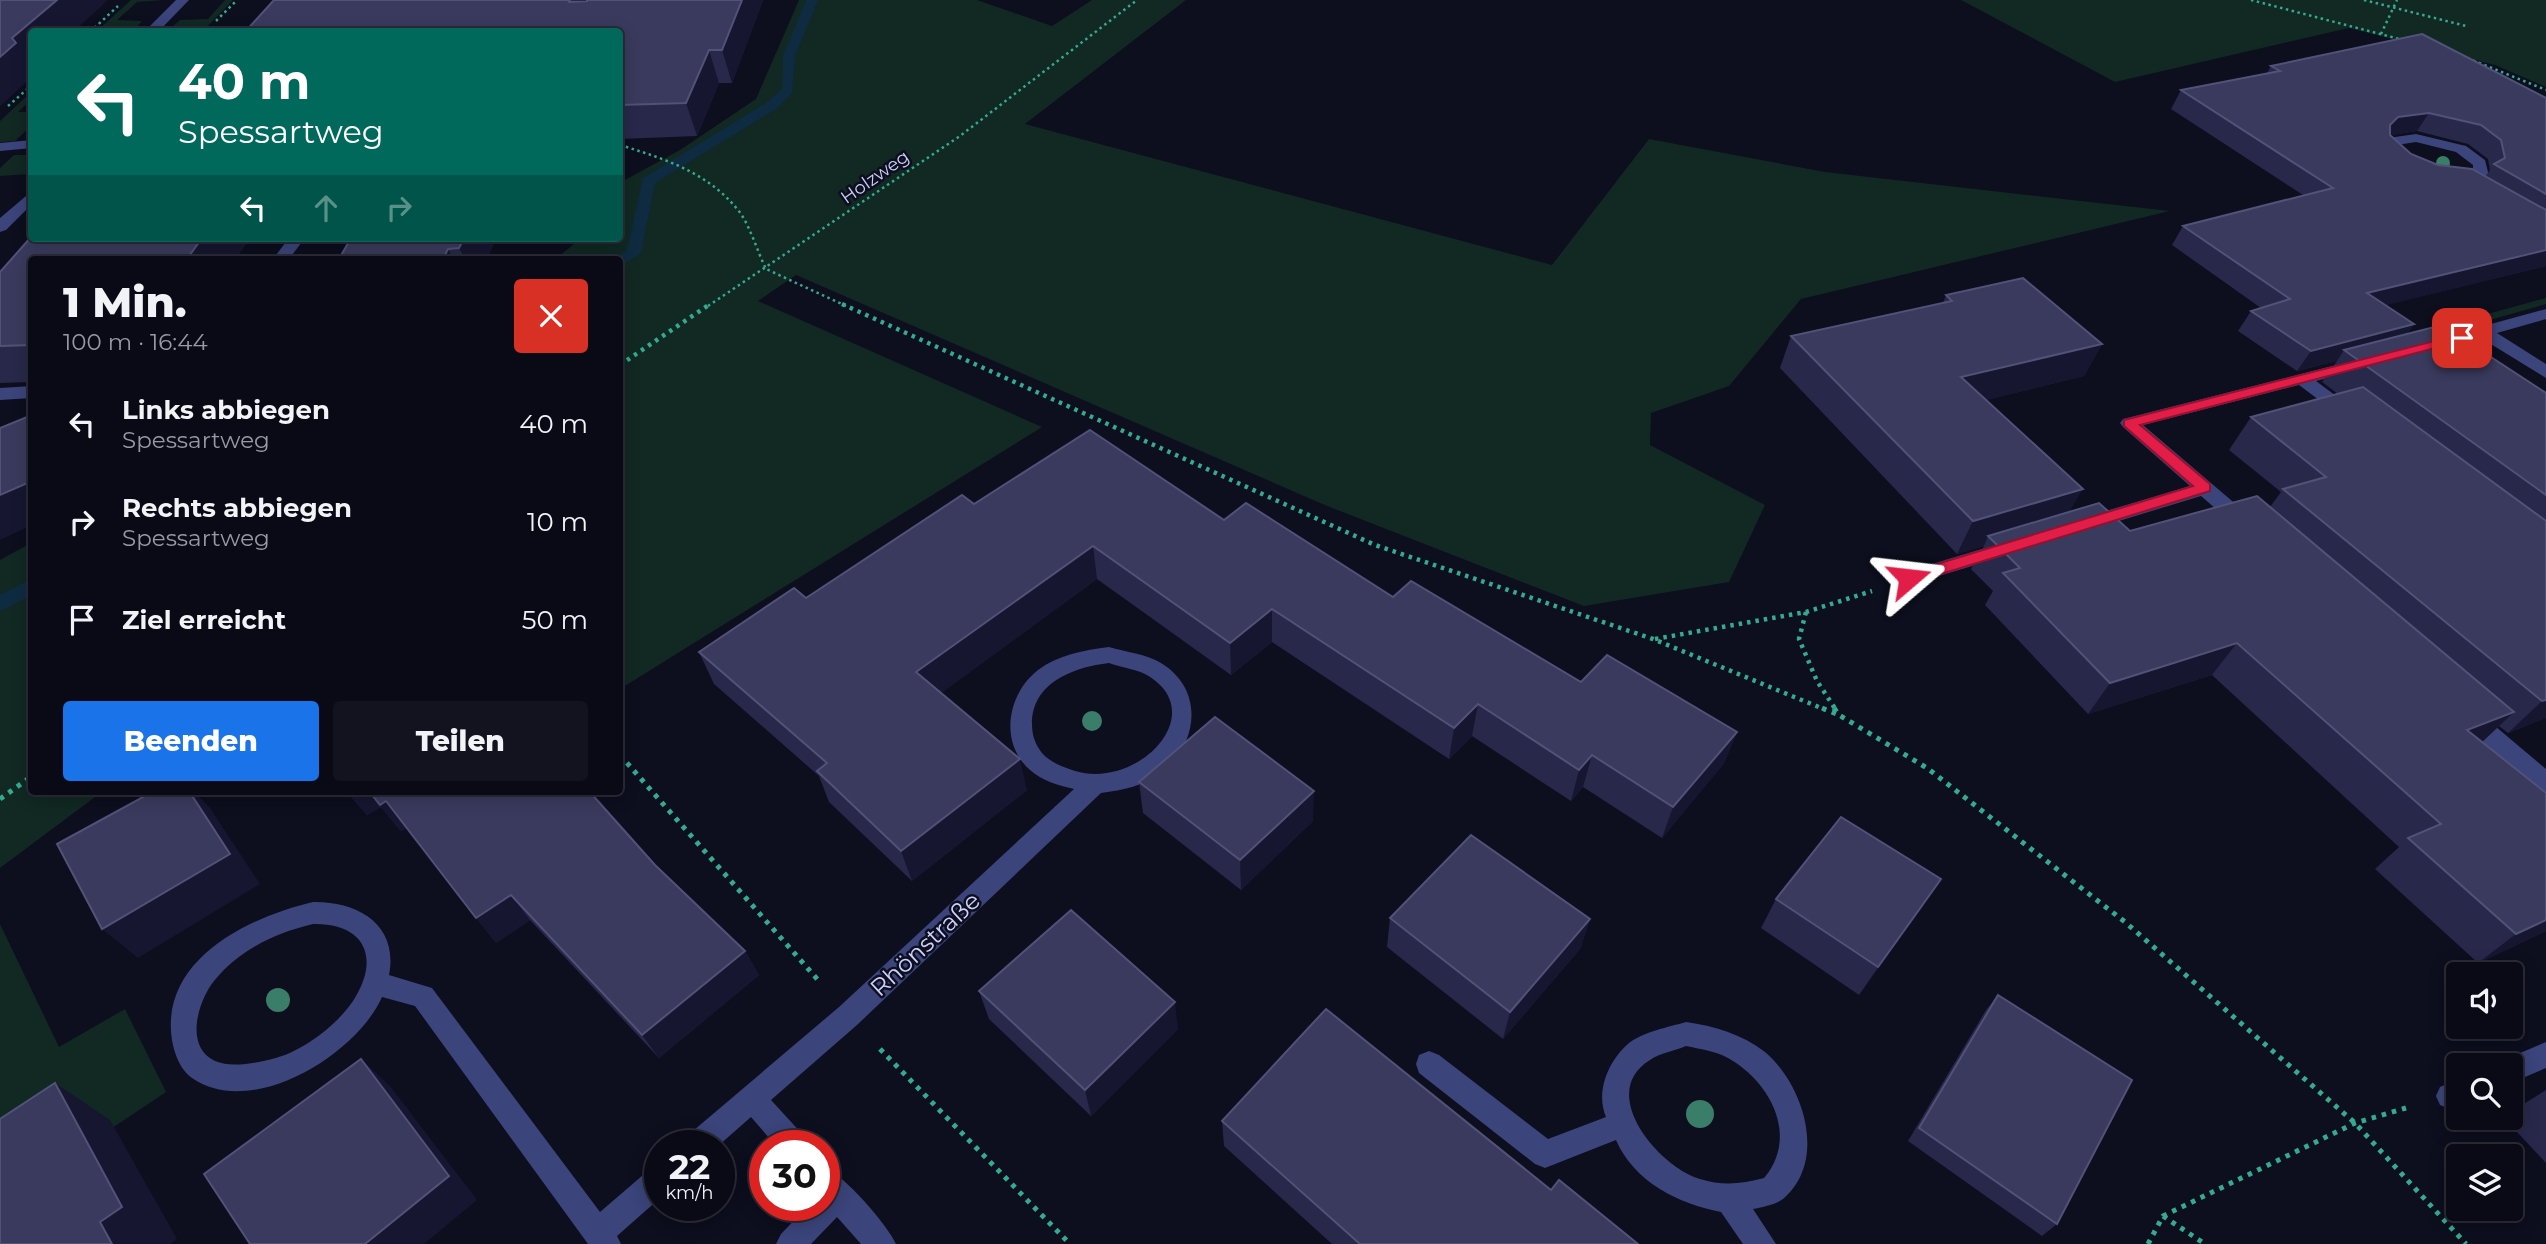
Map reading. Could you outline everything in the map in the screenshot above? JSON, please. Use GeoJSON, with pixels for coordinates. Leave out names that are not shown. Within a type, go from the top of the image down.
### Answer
{"type":"FeatureCollection","features":[{"type":"Feature","properties":{"kind":"street"},"geometry":{"type":"LineString","coordinates":[[154,28],[183,0]]}},
{"type":"Feature","properties":{"kind":"street"},"geometry":{"type":"LineString","coordinates":[[2461,181],[2481,176],[2483,170],[2480,163],[2461,149],[2416,138],[2393,141],[2387,146],[2387,152],[2401,166],[2430,178],[2461,181],[2479,193]]}},
{"type":"Feature","properties":{"kind":"street"},"geometry":{"type":"LineString","coordinates":[[0,146],[28,144]]}},
{"type":"Feature","properties":{"kind":"street"},"geometry":{"type":"LineString","coordinates":[[0,227],[28,199]]}},
{"type":"Feature","properties":{"kind":"street"},"geometry":{"type":"LineString","coordinates":[[283,256],[294,242]]}},
{"type":"Feature","properties":{"kind":"street"},"geometry":{"type":"LineString","coordinates":[[2415,350],[2546,314]]}},
{"type":"Feature","properties":{"kind":"street"},"geometry":{"type":"LineString","coordinates":[[2483,332],[2546,372]]}},
{"type":"Feature","properties":{"kind":"street"},"geometry":{"type":"LineString","coordinates":[[2256,533],[2129,423],[2377,359]]}},
{"type":"Feature","properties":{"kind":"street"},"geometry":{"type":"LineString","coordinates":[[2302,379],[2369,429]]}},
{"type":"Feature","properties":{"kind":"street"},"geometry":{"type":"LineString","coordinates":[[0,394],[28,392]]}},
{"type":"Feature","properties":{"kind":"street"},"geometry":{"type":"LineString","coordinates":[[2063,531],[2204,488]]}},
{"type":"Feature","properties":{"kind":"street"},"geometry":{"type":"LineString","coordinates":[[1909,578],[2025,543]]}},
{"type":"Feature","properties":{"kind":"street"},"geometry":{"type":"LineString","coordinates":[[1109,655],[1133,658],[1155,667],[1171,681],[1182,698],[1184,718],[1178,739],[1165,757],[1146,772],[1121,782],[1094,785],[1065,780],[1042,768],[1033,759],[1025,750],[1019,728],[1022,705],[1036,685],[1056,669],[1081,659],[1109,655]]}},
{"type":"Feature","properties":{"kind":"street"},"geometry":{"type":"LineString","coordinates":[[2453,703],[2546,783]]}},
{"type":"Feature","properties":{"kind":"street","name":"Rhönstraße"},"geometry":{"type":"LineString","coordinates":[[715,1130],[848,1017],[1094,785]]}},
{"type":"Feature","properties":{"kind":"street"},"geometry":{"type":"LineString","coordinates":[[313,913],[340,914],[361,922],[375,938],[380,958],[376,983],[361,1011],[335,1038],[302,1061],[267,1074],[233,1077],[205,1070],[187,1054],[182,1029],[187,1002],[203,975],[227,952],[254,932],[283,919],[313,913]]}},
{"type":"Feature","properties":{"kind":"street"},"geometry":{"type":"LineString","coordinates":[[376,983],[423,996],[602,1239],[644,1196]]}},
{"type":"Feature","properties":{"kind":"street"},"geometry":{"type":"LineString","coordinates":[[1686,1034],[1716,1039],[1743,1052],[1767,1073],[1785,1098],[1794,1127],[1794,1156],[1782,1181],[1762,1199],[1734,1208],[1704,1207],[1675,1196],[1657,1184],[1629,1154],[1617,1126],[1614,1098],[1621,1072],[1637,1051],[1660,1039],[1686,1034]]}},
{"type":"Feature","properties":{"kind":"street"},"geometry":{"type":"LineString","coordinates":[[2523,1065],[2546,1055]]}},
{"type":"Feature","properties":{"kind":"street"},"geometry":{"type":"LineString","coordinates":[[1429,1064],[1545,1154],[1617,1126]]}},
{"type":"Feature","properties":{"kind":"street"},"geometry":{"type":"LineString","coordinates":[[752,1098],[780,1130]]}},
{"type":"Feature","properties":{"kind":"street"},"geometry":{"type":"LineString","coordinates":[[840,1199],[881,1244]]}},
{"type":"Feature","properties":{"kind":"street"},"geometry":{"type":"LineString","coordinates":[[1734,1208],[1761,1244]]}},
{"type":"Feature","properties":{"kind":"street"},"geometry":{"type":"LineString","coordinates":[[791,1244],[808,1221]]}},
{"type":"Feature","properties":{"kind":"path"},"geometry":{"type":"LineString","coordinates":[[94,28],[125,0]]}},
{"type":"Feature","properties":{"kind":"path"},"geometry":{"type":"LineString","coordinates":[[214,24],[237,0]]}},
{"type":"Feature","properties":{"kind":"path","name":"Holzweg"},"geometry":{"type":"LineString","coordinates":[[623,363],[960,136],[1137,0]]}},
{"type":"Feature","properties":{"kind":"path"},"geometry":{"type":"LineString","coordinates":[[2251,0],[2405,41]]}},
{"type":"Feature","properties":{"kind":"path"},"geometry":{"type":"LineString","coordinates":[[2364,0],[2466,26]]}},
{"type":"Feature","properties":{"kind":"path"},"geometry":{"type":"LineString","coordinates":[[2381,34],[2398,0]]}},
{"type":"Feature","properties":{"kind":"path"},"geometry":{"type":"LineString","coordinates":[[2453,54],[2478,60],[2546,90]]}},
{"type":"Feature","properties":{"kind":"path"},"geometry":{"type":"LineString","coordinates":[[0,114],[28,89]]}},
{"type":"Feature","properties":{"kind":"path"},"geometry":{"type":"LineString","coordinates":[[623,146],[666,159],[702,176],[739,211],[766,269],[1376,545],[1653,639],[1839,715],[1927,768],[2030,845],[2135,931],[2355,1123],[2466,1244]]}},
{"type":"Feature","properties":{"kind":"path"},"geometry":{"type":"LineString","coordinates":[[1653,639],[1806,612],[1909,578]]}},
{"type":"Feature","properties":{"kind":"path"},"geometry":{"type":"LineString","coordinates":[[1806,612],[1799,639],[1818,681],[1839,715]]}},
{"type":"Feature","properties":{"kind":"path"},"geometry":{"type":"LineString","coordinates":[[623,758],[790,947],[848,1017],[1070,1244]]}},
{"type":"Feature","properties":{"kind":"path"},"geometry":{"type":"LineString","coordinates":[[0,799],[28,779]]}},
{"type":"Feature","properties":{"kind":"path"},"geometry":{"type":"LineString","coordinates":[[2148,1244],[2163,1216],[2355,1123],[2446,1096]]}},
{"type":"Feature","properties":{"kind":"path"},"geometry":{"type":"LineString","coordinates":[[2163,1216],[2205,1244]]}},
{"type":"Feature","properties":{"kind":"green space"},"geometry":{"type":"Polygon","coordinates":[[[131,0],[164,0],[137,2],[117,20],[142,21],[137,27],[100,28],[131,0]]]}},
{"type":"Feature","properties":{"kind":"green space"},"geometry":{"type":"Polygon","coordinates":[[[225,0],[233,0],[206,28],[173,26],[180,20],[208,19],[225,0]]]}},
{"type":"Feature","properties":{"kind":"green space"},"geometry":{"type":"Polygon","coordinates":[[[799,0],[977,0],[1052,26],[1092,0],[1186,0],[1025,124],[1552,265],[1649,139],[1825,172],[2170,211],[1801,299],[1729,386],[1651,413],[1650,445],[1765,505],[1729,582],[1584,606],[1327,506],[796,275],[758,301],[1042,427],[623,687],[623,256],[560,256],[576,242],[623,242],[623,181],[680,150],[756,99],[799,0]]]}},
{"type":"Feature","properties":{"kind":"green space"},"geometry":{"type":"Polygon","coordinates":[[[1961,0],[2546,0],[2546,87],[2495,65],[2349,28],[2115,82],[1961,0]]]}},
{"type":"Feature","properties":{"kind":"green space"},"geometry":{"type":"Polygon","coordinates":[[[28,95],[28,103],[18,112],[28,112],[28,129],[15,141],[0,142],[0,121],[28,95]]]}},
{"type":"Feature","properties":{"kind":"green space"},"geometry":{"type":"Polygon","coordinates":[[[14,155],[28,155],[28,174],[0,176],[0,168],[14,155]]]}},
{"type":"Feature","properties":{"kind":"green space"},"geometry":{"type":"Polygon","coordinates":[[[2546,298],[2546,304],[2444,333],[2437,328],[2546,298]]]}},
{"type":"Feature","properties":{"kind":"green space"},"geometry":{"type":"Polygon","coordinates":[[[28,545],[28,795],[98,795],[0,868],[0,560],[28,545]]]}},
{"type":"Feature","properties":{"kind":"green space"},"geometry":{"type":"Polygon","coordinates":[[[0,924],[59,1047],[125,1009],[166,1092],[0,1203],[0,924]]]}},
{"type":"Feature","properties":{"kind":"building"},"geometry":{"type":"Polygon","coordinates":[[[0,0],[57,0],[12,38],[16,43],[0,57],[0,0]]]}},
{"type":"Feature","properties":{"kind":"building"},"geometry":{"type":"Polygon","coordinates":[[[274,0],[742,0],[722,50],[709,50],[686,103],[623,105],[623,28],[249,28],[274,0]]]}},
{"type":"Feature","properties":{"kind":"building"},"geometry":{"type":"Polygon","coordinates":[[[2422,34],[2546,98],[2546,194],[2494,164],[2505,158],[2501,140],[2481,125],[2429,113],[2398,117],[2390,125],[2390,135],[2411,154],[2438,165],[2472,169],[2546,210],[2546,250],[2367,293],[2414,324],[2311,351],[2251,311],[2290,299],[2183,226],[2333,188],[2181,90],[2280,71],[2271,66],[2422,34]]]}},
{"type":"Feature","properties":{"kind":"building"},"geometry":{"type":"Polygon","coordinates":[[[28,240],[199,242],[189,256],[28,256],[28,345],[0,346],[0,272],[28,240]]]}},
{"type":"Feature","properties":{"kind":"building"},"geometry":{"type":"Polygon","coordinates":[[[349,242],[462,242],[459,248],[448,249],[444,256],[341,256],[349,242]]]}},
{"type":"Feature","properties":{"kind":"building"},"geometry":{"type":"Polygon","coordinates":[[[2023,278],[2102,344],[1961,377],[2083,489],[1973,521],[1791,336],[1952,301],[1946,295],[2023,278]]]}},
{"type":"Feature","properties":{"kind":"building"},"geometry":{"type":"Polygon","coordinates":[[[2442,325],[2546,393],[2546,495],[2344,350],[2442,325]]]}},
{"type":"Feature","properties":{"kind":"building"},"geometry":{"type":"Polygon","coordinates":[[[2363,387],[2546,521],[2546,700],[2542,701],[2283,489],[2326,477],[2251,417],[2363,387]]]}},
{"type":"Feature","properties":{"kind":"building"},"geometry":{"type":"Polygon","coordinates":[[[28,417],[28,483],[0,495],[0,428],[28,417]]]}},
{"type":"Feature","properties":{"kind":"building"},"geometry":{"type":"Polygon","coordinates":[[[1090,430],[1224,520],[1246,503],[1393,597],[1411,581],[1581,682],[1607,655],[1737,732],[1673,807],[1592,755],[1579,770],[1478,704],[1454,728],[1272,609],[1230,643],[1093,546],[916,672],[1020,759],[901,851],[817,771],[827,763],[699,652],[794,588],[806,598],[962,495],[974,504],[1090,430]]]}},
{"type":"Feature","properties":{"kind":"building"},"geometry":{"type":"Polygon","coordinates":[[[2257,496],[2514,712],[2467,730],[2546,793],[2546,920],[2516,934],[2408,838],[2441,824],[2237,643],[2110,683],[2003,573],[2020,568],[1988,536],[2099,503],[2130,531],[2257,496]]]}},
{"type":"Feature","properties":{"kind":"building"},"geometry":{"type":"Polygon","coordinates":[[[1215,717],[1314,791],[1240,860],[1139,782],[1215,717]]]}},
{"type":"Feature","properties":{"kind":"building"},"geometry":{"type":"Polygon","coordinates":[[[147,795],[192,795],[230,854],[102,929],[57,844],[147,795]]]}},
{"type":"Feature","properties":{"kind":"building"},"geometry":{"type":"Polygon","coordinates":[[[372,795],[593,795],[655,865],[745,951],[642,1035],[511,895],[476,918],[386,801],[380,805],[372,795]]]}},
{"type":"Feature","properties":{"kind":"building"},"geometry":{"type":"Polygon","coordinates":[[[1841,817],[1941,879],[1878,967],[1776,899],[1841,817]]]}},
{"type":"Feature","properties":{"kind":"building"},"geometry":{"type":"Polygon","coordinates":[[[1471,835],[1590,919],[1510,1012],[1390,918],[1471,835]]]}},
{"type":"Feature","properties":{"kind":"building"},"geometry":{"type":"Polygon","coordinates":[[[1071,910],[1175,1002],[1085,1090],[979,991],[1071,910]]]}},
{"type":"Feature","properties":{"kind":"building"},"geometry":{"type":"Polygon","coordinates":[[[1998,995],[2132,1080],[2057,1224],[1919,1128],[1998,995]]]}},
{"type":"Feature","properties":{"kind":"building"},"geometry":{"type":"Polygon","coordinates":[[[1326,1009],[1551,1190],[1559,1180],[1638,1244],[1360,1244],[1222,1121],[1326,1009]]]}},
{"type":"Feature","properties":{"kind":"building"},"geometry":{"type":"Polygon","coordinates":[[[361,1059],[449,1176],[365,1244],[250,1244],[204,1174],[361,1059]]]}},
{"type":"Feature","properties":{"kind":"building"},"geometry":{"type":"Polygon","coordinates":[[[55,1083],[122,1207],[100,1222],[112,1244],[0,1244],[0,1119],[55,1083]]]}},
{"type":"Feature","properties":{"kind":"waterway"},"geometry":{"type":"LineString","coordinates":[[623,261],[634,252],[648,181],[771,106],[788,90],[789,56],[812,0]]}},
{"type":"Feature","properties":{"kind":"waterway"},"geometry":{"type":"LineString","coordinates":[[0,604],[28,588]]}},
{"type":"Feature","properties":{"kind":"route"},"geometry":{"type":"LineString","coordinates":[[1909,578],[2204,488],[2129,423],[2462,338]]}}]}
